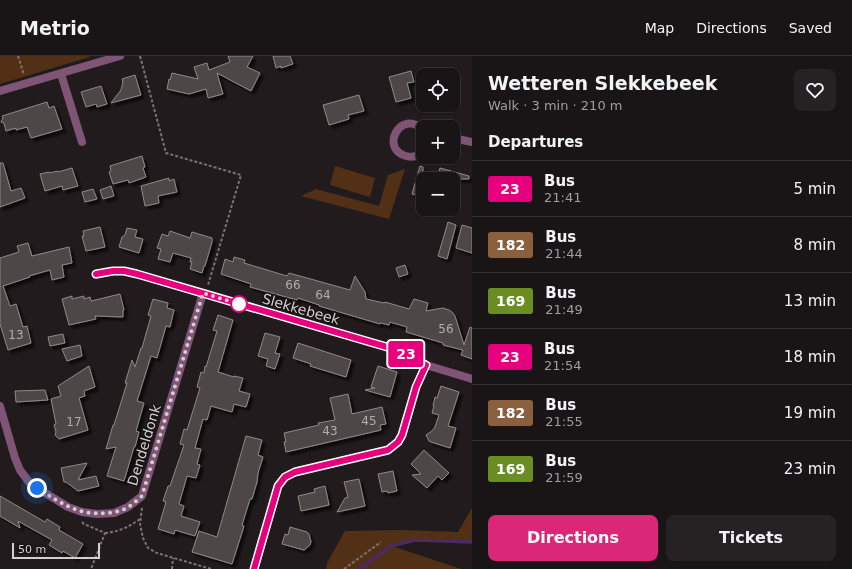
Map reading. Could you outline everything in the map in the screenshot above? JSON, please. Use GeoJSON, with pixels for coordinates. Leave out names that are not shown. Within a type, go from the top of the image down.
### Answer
{"type":"FeatureCollection","features":[{"type":"Feature","properties":{"kind":"street"},"geometry":{"type":"LineString","coordinates":[[0,91],[120,56]]}},
{"type":"Feature","properties":{"kind":"street"},"geometry":{"type":"LineString","coordinates":[[61,74],[82,142]]}},
{"type":"Feature","properties":{"kind":"street"},"geometry":{"type":"LineString","coordinates":[[416,124],[403,125],[399,128],[394,136],[394,142],[398,152],[409,157],[416,156]]}},
{"type":"Feature","properties":{"kind":"street"},"geometry":{"type":"LineString","coordinates":[[460,139],[472,142]]}},
{"type":"Feature","properties":{"kind":"street","name":"Slekkebeek"},"geometry":{"type":"LineString","coordinates":[[96,274],[124,271],[203,293],[404,352],[426,365],[472,379]]}},
{"type":"Feature","properties":{"kind":"street","name":"Dendeldonk"},"geometry":{"type":"LineString","coordinates":[[0,406],[20,470],[24,476],[37,488],[68,507],[82,512],[97,514],[114,513],[128,507],[142,496],[203,293]]}},
{"type":"Feature","properties":{"kind":"street"},"geometry":{"type":"LineString","coordinates":[[254,569],[278,486],[285,477],[295,472],[391,449],[402,435],[416,387],[426,365]]}},
{"type":"Feature","properties":{"kind":"path"},"geometry":{"type":"LineString","coordinates":[[18,56],[27,83]]}},
{"type":"Feature","properties":{"kind":"path"},"geometry":{"type":"LineString","coordinates":[[140,56],[166,152],[241,175],[208,284],[203,293]]}},
{"type":"Feature","properties":{"kind":"path"},"geometry":{"type":"LineString","coordinates":[[142,496],[140,524],[142,538],[148,548],[157,553],[211,569]]}},
{"type":"Feature","properties":{"kind":"path"},"geometry":{"type":"LineString","coordinates":[[68,507],[84,524],[105,533],[130,526],[140,519]]}},
{"type":"Feature","properties":{"kind":"path"},"geometry":{"type":"LineString","coordinates":[[91,569],[105,533]]}},
{"type":"Feature","properties":{"kind":"path"},"geometry":{"type":"LineString","coordinates":[[344,569],[381,542]]}},
{"type":"Feature","properties":{"kind":"path"},"geometry":{"type":"LineString","coordinates":[[172,569],[173,558]]}},
{"type":"Feature","properties":{"kind":"shaded area"},"geometry":{"type":"Polygon","coordinates":[[[0,56],[89,56],[90,57],[0,84],[0,56]]]}},
{"type":"Feature","properties":{"kind":"shaded area"},"geometry":{"type":"Polygon","coordinates":[[[335,166],[375,178],[370,197],[330,185],[335,166]]]}},
{"type":"Feature","properties":{"kind":"shaded area"},"geometry":{"type":"Polygon","coordinates":[[[405,169],[389,219],[301,196],[316,189],[379,206],[388,175],[405,169]]]}},
{"type":"Feature","properties":{"kind":"shaded area"},"geometry":{"type":"Polygon","coordinates":[[[472,508],[472,542],[415,540],[392,546],[461,569],[326,569],[327,563],[345,531],[403,530],[458,532],[472,508]]]}},
{"type":"Feature","properties":{"kind":"building"},"geometry":{"type":"Polygon","coordinates":[[[228,56],[253,56],[247,67],[260,73],[251,91],[217,73],[223,94],[208,98],[206,89],[189,94],[167,89],[172,73],[198,79],[194,67],[207,63],[209,70],[230,62],[228,56]]]}},
{"type":"Feature","properties":{"kind":"building"},"geometry":{"type":"Polygon","coordinates":[[[273,56],[290,56],[293,64],[276,68],[273,56]]]}},
{"type":"Feature","properties":{"kind":"building"},"geometry":{"type":"Polygon","coordinates":[[[411,71],[414,82],[407,83],[411,98],[396,102],[389,77],[411,71]]]}},
{"type":"Feature","properties":{"kind":"building"},"geometry":{"type":"Polygon","coordinates":[[[135,75],[141,95],[111,103],[121,90],[123,82],[122,79],[135,75]]]}},
{"type":"Feature","properties":{"kind":"building"},"geometry":{"type":"Polygon","coordinates":[[[101,86],[107,104],[97,107],[96,104],[86,107],[81,92],[101,86]]]}},
{"type":"Feature","properties":{"kind":"building"},"geometry":{"type":"Polygon","coordinates":[[[359,95],[364,111],[348,115],[349,119],[329,125],[323,105],[359,95]]]}},
{"type":"Feature","properties":{"kind":"building"},"geometry":{"type":"Polygon","coordinates":[[[47,102],[49,108],[54,106],[62,129],[31,138],[27,127],[6,131],[4,123],[1,122],[3,118],[2,116],[47,102]]]}},
{"type":"Feature","properties":{"kind":"building"},"geometry":{"type":"Polygon","coordinates":[[[142,156],[145,167],[143,168],[146,177],[129,183],[128,180],[113,184],[109,172],[111,171],[110,166],[142,156]]]}},
{"type":"Feature","properties":{"kind":"building"},"geometry":{"type":"Polygon","coordinates":[[[0,163],[3,163],[11,191],[21,188],[25,198],[0,207],[0,163]]]}},
{"type":"Feature","properties":{"kind":"building"},"geometry":{"type":"Polygon","coordinates":[[[420,166],[423,167],[423,172],[418,172],[420,166]]]}},
{"type":"Feature","properties":{"kind":"building"},"geometry":{"type":"Polygon","coordinates":[[[72,168],[78,186],[63,190],[62,186],[45,191],[40,174],[58,172],[72,168]]]}},
{"type":"Feature","properties":{"kind":"building"},"geometry":{"type":"Polygon","coordinates":[[[440,168],[454,172],[439,172],[440,168]]]}},
{"type":"Feature","properties":{"kind":"building"},"geometry":{"type":"Polygon","coordinates":[[[460,174],[469,176],[469,179],[460,179],[460,174]]]}},
{"type":"Feature","properties":{"kind":"building"},"geometry":{"type":"Polygon","coordinates":[[[169,178],[169,181],[174,179],[177,192],[158,196],[159,203],[145,206],[141,186],[169,178]]]}},
{"type":"Feature","properties":{"kind":"building"},"geometry":{"type":"Polygon","coordinates":[[[416,180],[416,195],[412,194],[416,180]]]}},
{"type":"Feature","properties":{"kind":"building"},"geometry":{"type":"Polygon","coordinates":[[[111,186],[114,196],[103,199],[100,190],[111,186]]]}},
{"type":"Feature","properties":{"kind":"building"},"geometry":{"type":"Polygon","coordinates":[[[93,189],[97,199],[85,202],[82,192],[93,189]]]}},
{"type":"Feature","properties":{"kind":"building"},"geometry":{"type":"Polygon","coordinates":[[[448,222],[456,225],[447,259],[438,256],[448,222]]]}},
{"type":"Feature","properties":{"kind":"building"},"geometry":{"type":"Polygon","coordinates":[[[462,225],[472,228],[472,253],[456,248],[462,225]]]}},
{"type":"Feature","properties":{"kind":"building"},"geometry":{"type":"Polygon","coordinates":[[[100,227],[105,247],[86,251],[82,236],[84,236],[83,231],[100,227]]]}},
{"type":"Feature","properties":{"kind":"building"},"geometry":{"type":"Polygon","coordinates":[[[127,228],[137,230],[135,237],[143,239],[139,253],[119,247],[127,228]]]}},
{"type":"Feature","properties":{"kind":"building"},"geometry":{"type":"Polygon","coordinates":[[[170,231],[190,238],[192,232],[212,238],[202,273],[190,269],[192,262],[190,262],[191,258],[173,253],[170,262],[158,259],[161,249],[157,248],[162,234],[168,236],[170,231]]]}},
{"type":"Feature","properties":{"kind":"building"},"geometry":{"type":"Polygon","coordinates":[[[28,243],[32,256],[69,247],[72,263],[62,265],[64,277],[52,280],[50,270],[3,286],[10,306],[16,304],[23,327],[27,326],[31,343],[8,350],[0,324],[0,258],[19,252],[17,246],[28,243]]]}},
{"type":"Feature","properties":{"kind":"building"},"geometry":{"type":"Polygon","coordinates":[[[234,257],[245,260],[244,263],[287,276],[289,273],[350,290],[355,276],[365,292],[366,299],[385,302],[409,309],[414,299],[428,303],[426,311],[443,308],[449,310],[455,316],[464,345],[470,327],[472,328],[472,359],[461,355],[463,350],[443,345],[443,343],[406,332],[407,327],[390,322],[389,325],[380,324],[319,306],[298,298],[297,300],[250,287],[251,284],[221,274],[225,259],[233,262],[234,257]]]}},
{"type":"Feature","properties":{"kind":"building"},"geometry":{"type":"Polygon","coordinates":[[[405,265],[408,274],[399,277],[396,268],[405,265]]]}},
{"type":"Feature","properties":{"kind":"building"},"geometry":{"type":"Polygon","coordinates":[[[120,294],[124,310],[123,317],[95,316],[96,319],[69,325],[62,299],[72,296],[72,299],[84,296],[84,299],[90,297],[91,301],[120,294]]]}},
{"type":"Feature","properties":{"kind":"building"},"geometry":{"type":"Polygon","coordinates":[[[153,299],[168,303],[167,308],[174,310],[170,327],[166,326],[157,358],[151,356],[137,401],[144,403],[136,431],[139,432],[124,481],[107,476],[116,447],[106,449],[127,383],[125,383],[132,360],[135,367],[142,348],[151,316],[148,315],[153,299]]]}},
{"type":"Feature","properties":{"kind":"building"},"geometry":{"type":"Polygon","coordinates":[[[218,315],[233,320],[218,372],[243,378],[239,391],[250,394],[246,407],[234,404],[232,412],[211,406],[207,420],[203,419],[195,448],[201,449],[197,464],[200,465],[196,478],[187,476],[179,504],[184,506],[181,516],[200,522],[195,536],[175,530],[174,534],[158,529],[166,502],[163,501],[168,486],[170,486],[184,445],[180,444],[184,429],[187,430],[200,388],[197,387],[201,372],[204,373],[217,331],[213,330],[218,315]]]}},
{"type":"Feature","properties":{"kind":"building"},"geometry":{"type":"Polygon","coordinates":[[[265,333],[280,337],[275,353],[280,354],[275,369],[266,366],[268,359],[258,356],[265,333]]]}},
{"type":"Feature","properties":{"kind":"building"},"geometry":{"type":"Polygon","coordinates":[[[63,334],[65,343],[50,346],[48,337],[63,334]]]}},
{"type":"Feature","properties":{"kind":"building"},"geometry":{"type":"Polygon","coordinates":[[[298,343],[351,360],[346,377],[310,366],[311,364],[293,358],[298,343]]]}},
{"type":"Feature","properties":{"kind":"building"},"geometry":{"type":"Polygon","coordinates":[[[80,345],[82,356],[67,361],[62,349],[80,345]]]}},
{"type":"Feature","properties":{"kind":"building"},"geometry":{"type":"Polygon","coordinates":[[[89,366],[95,387],[84,391],[85,396],[79,398],[88,430],[59,439],[55,435],[56,432],[54,425],[56,424],[51,399],[61,396],[58,386],[89,366]]]}},
{"type":"Feature","properties":{"kind":"building"},"geometry":{"type":"Polygon","coordinates":[[[378,366],[397,372],[390,397],[365,390],[375,388],[371,387],[378,366]]]}},
{"type":"Feature","properties":{"kind":"building"},"geometry":{"type":"Polygon","coordinates":[[[441,386],[459,392],[448,426],[456,428],[450,448],[429,441],[426,435],[435,427],[439,415],[432,413],[435,397],[437,398],[441,386]]]}},
{"type":"Feature","properties":{"kind":"building"},"geometry":{"type":"Polygon","coordinates":[[[45,390],[48,400],[16,402],[15,391],[45,390]]]}},
{"type":"Feature","properties":{"kind":"building"},"geometry":{"type":"Polygon","coordinates":[[[348,394],[352,414],[382,407],[386,424],[380,425],[381,430],[286,452],[284,433],[319,425],[318,423],[335,420],[330,398],[348,394]]]}},
{"type":"Feature","properties":{"kind":"building"},"geometry":{"type":"Polygon","coordinates":[[[246,436],[262,440],[258,455],[263,457],[252,499],[250,499],[242,525],[244,526],[232,564],[192,552],[199,531],[217,537],[246,436]]]}},
{"type":"Feature","properties":{"kind":"building"},"geometry":{"type":"Polygon","coordinates":[[[424,450],[449,473],[442,480],[438,476],[427,488],[412,475],[421,474],[411,464],[424,450]]]}},
{"type":"Feature","properties":{"kind":"building"},"geometry":{"type":"Polygon","coordinates":[[[87,463],[78,480],[96,476],[99,486],[78,491],[64,482],[61,468],[87,463]]]}},
{"type":"Feature","properties":{"kind":"building"},"geometry":{"type":"Polygon","coordinates":[[[393,471],[397,491],[388,493],[387,491],[382,492],[378,474],[393,471]]]}},
{"type":"Feature","properties":{"kind":"building"},"geometry":{"type":"Polygon","coordinates":[[[359,479],[365,506],[337,512],[345,498],[348,497],[344,482],[359,479]]]}},
{"type":"Feature","properties":{"kind":"building"},"geometry":{"type":"Polygon","coordinates":[[[325,486],[329,505],[301,511],[298,496],[315,492],[314,489],[325,486]]]}},
{"type":"Feature","properties":{"kind":"building"},"geometry":{"type":"Polygon","coordinates":[[[0,496],[45,522],[47,519],[60,527],[59,530],[83,544],[75,558],[63,551],[62,553],[49,545],[52,540],[18,521],[20,528],[0,516],[0,496]]]}},
{"type":"Feature","properties":{"kind":"building"},"geometry":{"type":"Polygon","coordinates":[[[290,527],[309,534],[311,542],[310,545],[304,550],[282,544],[285,534],[288,535],[290,527]]]}},
{"type":"Feature","properties":{"kind":"waterway"},"geometry":{"type":"LineString","coordinates":[[359,569],[391,546],[415,540],[472,542]]}},
{"type":"Feature","properties":{"kind":"bus line","name":"23"},"geometry":{"type":"LineString","coordinates":[[96,274],[124,271],[137,274],[404,352],[426,365],[416,387],[402,435],[391,449],[295,472],[285,477],[278,486],[254,569]]}},
{"type":"Feature","properties":{"kind":"route"},"geometry":{"type":"LineString","coordinates":[[37,488],[68,507],[82,512],[97,514],[114,513],[128,507],[142,496],[203,293],[239,304]]}}]}
